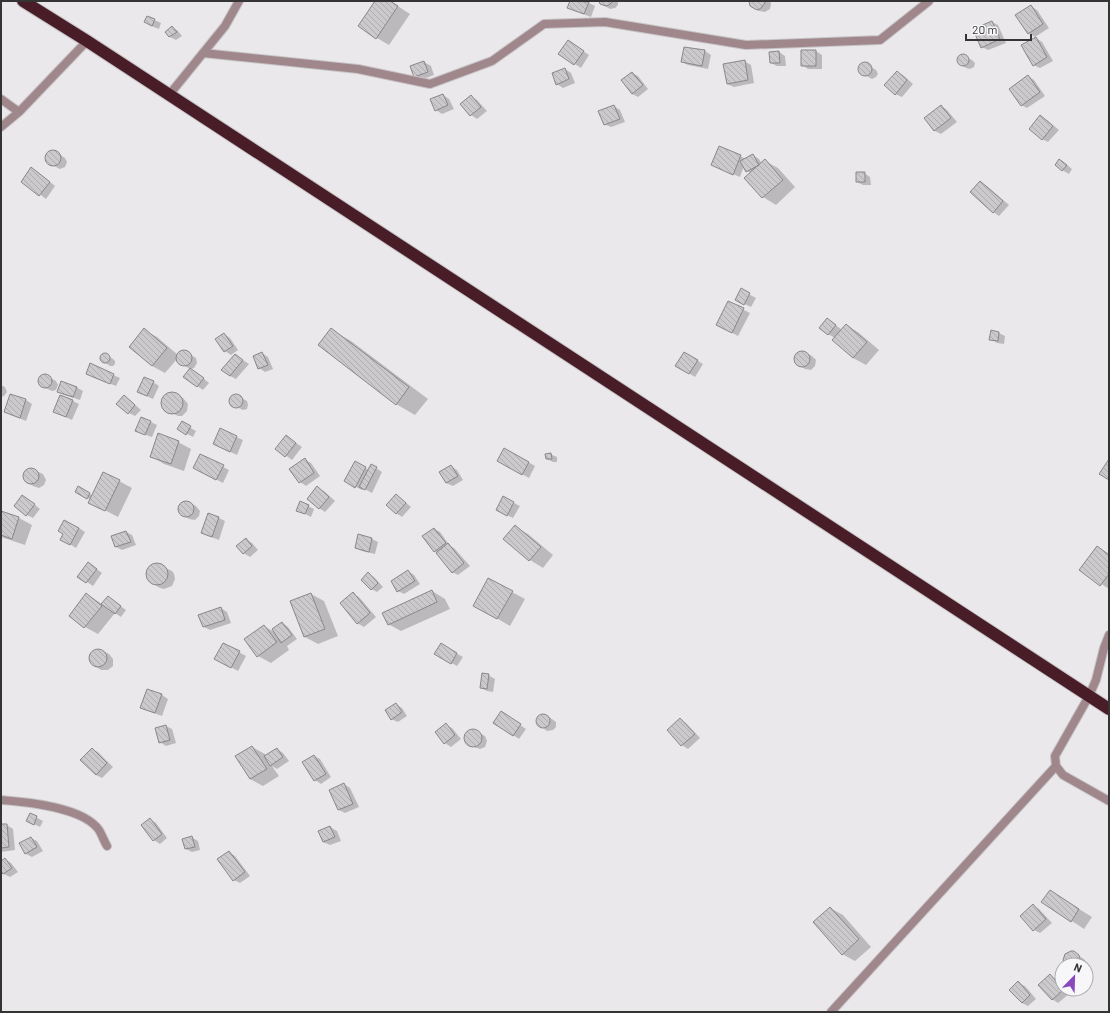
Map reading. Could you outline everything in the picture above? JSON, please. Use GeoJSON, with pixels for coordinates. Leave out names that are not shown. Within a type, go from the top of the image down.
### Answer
{"type":"FeatureCollection","features":[{"type":"Feature","properties":{"kind":"highway"},"geometry":{"type":"LineString","coordinates":[[23,1],[87,41],[1109,709]]}},
{"type":"Feature","properties":{"kind":"street"},"geometry":{"type":"LineString","coordinates":[[169,95],[225,26],[239,1]]}},
{"type":"Feature","properties":{"kind":"street"},"geometry":{"type":"LineString","coordinates":[[203,53],[358,69],[430,84],[492,61],[544,24],[605,22],[746,45],[880,40],[929,1]]}},
{"type":"Feature","properties":{"kind":"street"},"geometry":{"type":"LineString","coordinates":[[1,127],[19,112],[87,41]]}},
{"type":"Feature","properties":{"kind":"street"},"geometry":{"type":"LineString","coordinates":[[1,99],[19,112]]}},
{"type":"Feature","properties":{"kind":"street"},"geometry":{"type":"LineString","coordinates":[[1109,635],[1096,680],[1089,696],[1055,756],[1056,766],[1063,775],[1109,801]]}},
{"type":"Feature","properties":{"kind":"street"},"geometry":{"type":"LineString","coordinates":[[831,1012],[1056,766]]}},
{"type":"Feature","properties":{"kind":"street"},"geometry":{"type":"LineString","coordinates":[[1,800],[59,808],[85,818],[98,829],[107,846]]}},
{"type":"Feature","properties":{"kind":"building"},"geometry":{"type":"Polygon","coordinates":[[[375,1],[390,1],[398,6],[376,39],[358,26],[375,1]]]}},
{"type":"Feature","properties":{"kind":"building"},"geometry":{"type":"Polygon","coordinates":[[[570,1],[589,2],[584,14],[567,8],[570,1]]]}},
{"type":"Feature","properties":{"kind":"building"},"geometry":{"type":"Polygon","coordinates":[[[599,1],[613,1],[606,6],[600,4],[599,1]]]}},
{"type":"Feature","properties":{"kind":"building"},"geometry":{"type":"Polygon","coordinates":[[[749,1],[765,1],[765,3],[758,10],[750,6],[749,1]]]}},
{"type":"Feature","properties":{"kind":"building"},"geometry":{"type":"Polygon","coordinates":[[[1031,5],[1043,24],[1028,34],[1015,15],[1031,5]]]}},
{"type":"Feature","properties":{"kind":"building"},"geometry":{"type":"Polygon","coordinates":[[[147,16],[155,19],[152,26],[144,22],[147,16]]]}},
{"type":"Feature","properties":{"kind":"building"},"geometry":{"type":"Polygon","coordinates":[[[992,21],[1000,39],[981,48],[973,29],[992,21]]]}},
{"type":"Feature","properties":{"kind":"building"},"geometry":{"type":"Polygon","coordinates":[[[172,26],[177,32],[169,37],[165,32],[172,26]]]}},
{"type":"Feature","properties":{"kind":"building"},"geometry":{"type":"Polygon","coordinates":[[[1036,37],[1047,57],[1033,66],[1021,45],[1036,37]]]}},
{"type":"Feature","properties":{"kind":"building"},"geometry":{"type":"Polygon","coordinates":[[[568,40],[584,51],[574,65],[558,54],[568,40]]]}},
{"type":"Feature","properties":{"kind":"building"},"geometry":{"type":"Polygon","coordinates":[[[684,47],[705,50],[702,66],[681,62],[684,47]]]}},
{"type":"Feature","properties":{"kind":"building"},"geometry":{"type":"Polygon","coordinates":[[[801,50],[816,50],[816,66],[801,66],[801,50]]]}},
{"type":"Feature","properties":{"kind":"building"},"geometry":{"type":"Polygon","coordinates":[[[779,51],[780,63],[770,63],[769,52],[779,51]]]}},
{"type":"Feature","properties":{"kind":"building"},"geometry":{"type":"Polygon","coordinates":[[[961,54],[965,54],[969,60],[965,66],[961,66],[957,62],[957,58],[961,54]]]}},
{"type":"Feature","properties":{"kind":"building"},"geometry":{"type":"Polygon","coordinates":[[[745,60],[748,80],[727,84],[723,64],[745,60]]]}},
{"type":"Feature","properties":{"kind":"building"},"geometry":{"type":"Polygon","coordinates":[[[424,61],[428,72],[414,77],[410,66],[424,61]]]}},
{"type":"Feature","properties":{"kind":"building"},"geometry":{"type":"Polygon","coordinates":[[[865,62],[870,64],[872,69],[870,74],[865,76],[860,74],[858,69],[860,64],[865,62]]]}},
{"type":"Feature","properties":{"kind":"building"},"geometry":{"type":"Polygon","coordinates":[[[565,68],[569,79],[556,85],[552,73],[565,68]]]}},
{"type":"Feature","properties":{"kind":"building"},"geometry":{"type":"Polygon","coordinates":[[[897,71],[907,80],[895,95],[884,85],[897,71]]]}},
{"type":"Feature","properties":{"kind":"building"},"geometry":{"type":"Polygon","coordinates":[[[632,72],[643,85],[632,94],[621,80],[632,72]]]}},
{"type":"Feature","properties":{"kind":"building"},"geometry":{"type":"Polygon","coordinates":[[[1028,75],[1040,92],[1021,106],[1009,89],[1028,75]]]}},
{"type":"Feature","properties":{"kind":"building"},"geometry":{"type":"Polygon","coordinates":[[[443,94],[448,105],[435,111],[430,99],[443,94]]]}},
{"type":"Feature","properties":{"kind":"building"},"geometry":{"type":"Polygon","coordinates":[[[471,95],[481,107],[470,116],[460,104],[471,95]]]}},
{"type":"Feature","properties":{"kind":"building"},"geometry":{"type":"Polygon","coordinates":[[[614,105],[620,119],[604,125],[598,111],[614,105]]]}},
{"type":"Feature","properties":{"kind":"building"},"geometry":{"type":"Polygon","coordinates":[[[941,105],[951,118],[934,131],[924,118],[941,105]]]}},
{"type":"Feature","properties":{"kind":"building"},"geometry":{"type":"Polygon","coordinates":[[[1040,115],[1053,126],[1042,140],[1029,129],[1040,115]]]}},
{"type":"Feature","properties":{"kind":"building"},"geometry":{"type":"Polygon","coordinates":[[[719,146],[741,155],[733,175],[711,165],[719,146]]]}},
{"type":"Feature","properties":{"kind":"building"},"geometry":{"type":"Polygon","coordinates":[[[53,150],[60,155],[61,158],[56,165],[53,166],[46,161],[45,158],[50,151],[53,150]]]}},
{"type":"Feature","properties":{"kind":"building"},"geometry":{"type":"Polygon","coordinates":[[[753,154],[759,165],[746,172],[740,161],[753,154]]]}},
{"type":"Feature","properties":{"kind":"building"},"geometry":{"type":"Polygon","coordinates":[[[765,159],[783,180],[762,198],[744,178],[765,159]]]}},
{"type":"Feature","properties":{"kind":"building"},"geometry":{"type":"Polygon","coordinates":[[[1059,159],[1067,165],[1062,171],[1055,165],[1059,159]]]}},
{"type":"Feature","properties":{"kind":"building"},"geometry":{"type":"Polygon","coordinates":[[[31,167],[50,182],[39,196],[21,182],[31,167]]]}},
{"type":"Feature","properties":{"kind":"building"},"geometry":{"type":"Polygon","coordinates":[[[856,172],[865,172],[865,182],[856,182],[856,172]]]}},
{"type":"Feature","properties":{"kind":"building"},"geometry":{"type":"Polygon","coordinates":[[[980,181],[1003,201],[993,213],[970,192],[980,181]]]}},
{"type":"Feature","properties":{"kind":"building"},"geometry":{"type":"Polygon","coordinates":[[[741,288],[750,293],[744,305],[735,300],[741,288]]]}},
{"type":"Feature","properties":{"kind":"building"},"geometry":{"type":"Polygon","coordinates":[[[728,301],[744,308],[732,333],[716,325],[728,301]]]}},
{"type":"Feature","properties":{"kind":"building"},"geometry":{"type":"Polygon","coordinates":[[[827,318],[836,325],[828,335],[819,328],[827,318]]]}},
{"type":"Feature","properties":{"kind":"building"},"geometry":{"type":"Polygon","coordinates":[[[846,324],[867,342],[853,358],[832,340],[846,324]]]}},
{"type":"Feature","properties":{"kind":"building"},"geometry":{"type":"Polygon","coordinates":[[[144,328],[167,348],[152,366],[129,347],[144,328]]]}},
{"type":"Feature","properties":{"kind":"building"},"geometry":{"type":"Polygon","coordinates":[[[331,328],[409,387],[396,405],[318,345],[331,328]]]}},
{"type":"Feature","properties":{"kind":"building"},"geometry":{"type":"Polygon","coordinates":[[[991,330],[999,332],[998,341],[989,340],[991,330]]]}},
{"type":"Feature","properties":{"kind":"building"},"geometry":{"type":"Polygon","coordinates":[[[224,333],[233,346],[224,352],[215,339],[224,333]]]}},
{"type":"Feature","properties":{"kind":"building"},"geometry":{"type":"Polygon","coordinates":[[[184,350],[191,355],[192,358],[187,365],[184,366],[177,361],[176,358],[181,351],[184,350]]]}},
{"type":"Feature","properties":{"kind":"building"},"geometry":{"type":"Polygon","coordinates":[[[799,351],[805,351],[810,356],[808,365],[805,367],[799,367],[794,362],[794,356],[799,351]]]}},
{"type":"Feature","properties":{"kind":"building"},"geometry":{"type":"Polygon","coordinates":[[[262,352],[268,365],[258,369],[253,356],[262,352]]]}},
{"type":"Feature","properties":{"kind":"building"},"geometry":{"type":"Polygon","coordinates":[[[684,352],[698,360],[689,374],[675,366],[684,352]]]}},
{"type":"Feature","properties":{"kind":"building"},"geometry":{"type":"Polygon","coordinates":[[[105,353],[110,358],[105,363],[100,358],[105,353]]]}},
{"type":"Feature","properties":{"kind":"building"},"geometry":{"type":"Polygon","coordinates":[[[235,354],[243,360],[230,376],[221,370],[235,354]]]}},
{"type":"Feature","properties":{"kind":"building"},"geometry":{"type":"Polygon","coordinates":[[[90,363],[114,374],[110,384],[86,374],[90,363]]]}},
{"type":"Feature","properties":{"kind":"building"},"geometry":{"type":"Polygon","coordinates":[[[190,368],[204,378],[197,387],[183,377],[190,368]]]}},
{"type":"Feature","properties":{"kind":"building"},"geometry":{"type":"Polygon","coordinates":[[[42,374],[48,374],[52,378],[52,384],[48,388],[42,388],[38,384],[38,378],[42,374]]]}},
{"type":"Feature","properties":{"kind":"building"},"geometry":{"type":"Polygon","coordinates":[[[144,377],[154,381],[147,396],[137,392],[144,377]]]}},
{"type":"Feature","properties":{"kind":"building"},"geometry":{"type":"Polygon","coordinates":[[[61,381],[77,387],[73,397],[57,392],[61,381]]]}},
{"type":"Feature","properties":{"kind":"building"},"geometry":{"type":"Polygon","coordinates":[[[172,392],[176,393],[182,399],[182,407],[176,413],[172,414],[168,413],[162,407],[161,403],[162,399],[168,393],[172,392]]]}},
{"type":"Feature","properties":{"kind":"building"},"geometry":{"type":"Polygon","coordinates":[[[10,394],[26,399],[20,418],[4,412],[10,394]]]}},
{"type":"Feature","properties":{"kind":"building"},"geometry":{"type":"Polygon","coordinates":[[[236,394],[241,396],[243,401],[241,406],[236,408],[231,406],[229,401],[231,396],[236,394]]]}},
{"type":"Feature","properties":{"kind":"building"},"geometry":{"type":"Polygon","coordinates":[[[60,395],[73,400],[66,417],[53,412],[60,395]]]}},
{"type":"Feature","properties":{"kind":"building"},"geometry":{"type":"Polygon","coordinates":[[[124,395],[135,405],[128,414],[116,404],[124,395]]]}},
{"type":"Feature","properties":{"kind":"building"},"geometry":{"type":"Polygon","coordinates":[[[141,417],[151,421],[145,435],[135,431],[141,417]]]}},
{"type":"Feature","properties":{"kind":"building"},"geometry":{"type":"Polygon","coordinates":[[[182,421],[191,426],[186,435],[177,429],[182,421]]]}},
{"type":"Feature","properties":{"kind":"building"},"geometry":{"type":"Polygon","coordinates":[[[220,428],[237,436],[230,452],[213,444],[220,428]]]}},
{"type":"Feature","properties":{"kind":"building"},"geometry":{"type":"Polygon","coordinates":[[[158,433],[179,441],[171,464],[150,457],[158,433]]]}},
{"type":"Feature","properties":{"kind":"building"},"geometry":{"type":"Polygon","coordinates":[[[286,435],[296,443],[285,457],[275,449],[286,435]]]}},
{"type":"Feature","properties":{"kind":"building"},"geometry":{"type":"Polygon","coordinates":[[[504,448],[529,462],[522,475],[497,461],[504,448]]]}},
{"type":"Feature","properties":{"kind":"building"},"geometry":{"type":"Polygon","coordinates":[[[551,453],[552,459],[546,459],[545,454],[551,453]]]}},
{"type":"Feature","properties":{"kind":"building"},"geometry":{"type":"Polygon","coordinates":[[[200,454],[224,465],[216,480],[193,468],[200,454]]]}},
{"type":"Feature","properties":{"kind":"building"},"geometry":{"type":"Polygon","coordinates":[[[305,458],[314,473],[299,483],[289,469],[305,458]]]}},
{"type":"Feature","properties":{"kind":"building"},"geometry":{"type":"Polygon","coordinates":[[[1109,459],[1109,480],[1099,474],[1109,459]]]}},
{"type":"Feature","properties":{"kind":"building"},"geometry":{"type":"Polygon","coordinates":[[[355,461],[366,467],[355,488],[344,481],[355,461]]]}},
{"type":"Feature","properties":{"kind":"building"},"geometry":{"type":"Polygon","coordinates":[[[371,464],[377,467],[365,490],[359,487],[371,464]]]}},
{"type":"Feature","properties":{"kind":"building"},"geometry":{"type":"Polygon","coordinates":[[[451,465],[458,476],[446,483],[439,472],[451,465]]]}},
{"type":"Feature","properties":{"kind":"building"},"geometry":{"type":"Polygon","coordinates":[[[28,468],[34,468],[39,473],[37,482],[34,484],[28,484],[23,479],[23,473],[28,468]]]}},
{"type":"Feature","properties":{"kind":"building"},"geometry":{"type":"Polygon","coordinates":[[[103,472],[120,480],[105,511],[88,503],[103,472]]]}},
{"type":"Feature","properties":{"kind":"building"},"geometry":{"type":"Polygon","coordinates":[[[78,486],[90,493],[87,499],[75,492],[78,486]]]}},
{"type":"Feature","properties":{"kind":"building"},"geometry":{"type":"Polygon","coordinates":[[[317,486],[329,497],[319,509],[307,499],[317,486]]]}},
{"type":"Feature","properties":{"kind":"building"},"geometry":{"type":"Polygon","coordinates":[[[396,494],[406,503],[396,514],[386,505],[396,494]]]}},
{"type":"Feature","properties":{"kind":"building"},"geometry":{"type":"Polygon","coordinates":[[[22,495],[35,504],[26,516],[14,506],[22,495]]]}},
{"type":"Feature","properties":{"kind":"building"},"geometry":{"type":"Polygon","coordinates":[[[503,496],[514,502],[507,516],[496,510],[503,496]]]}},
{"type":"Feature","properties":{"kind":"building"},"geometry":{"type":"Polygon","coordinates":[[[186,501],[192,503],[194,509],[192,515],[186,517],[180,515],[178,509],[180,503],[186,501]]]}},
{"type":"Feature","properties":{"kind":"building"},"geometry":{"type":"Polygon","coordinates":[[[300,501],[309,505],[305,514],[296,511],[300,501]]]}},
{"type":"Feature","properties":{"kind":"building"},"geometry":{"type":"Polygon","coordinates":[[[1,511],[19,517],[12,539],[1,535],[1,511]]]}},
{"type":"Feature","properties":{"kind":"building"},"geometry":{"type":"Polygon","coordinates":[[[208,513],[219,517],[212,537],[201,533],[208,513]]]}},
{"type":"Feature","properties":{"kind":"building"},"geometry":{"type":"Polygon","coordinates":[[[64,520],[79,528],[70,545],[60,540],[63,534],[58,531],[64,520]]]}},
{"type":"Feature","properties":{"kind":"building"},"geometry":{"type":"Polygon","coordinates":[[[515,525],[541,547],[529,561],[503,539],[515,525]]]}},
{"type":"Feature","properties":{"kind":"building"},"geometry":{"type":"Polygon","coordinates":[[[434,528],[446,543],[434,552],[422,536],[434,528]]]}},
{"type":"Feature","properties":{"kind":"building"},"geometry":{"type":"Polygon","coordinates":[[[126,531],[131,542],[115,547],[111,536],[126,531]]]}},
{"type":"Feature","properties":{"kind":"building"},"geometry":{"type":"Polygon","coordinates":[[[358,534],[372,538],[369,552],[355,548],[358,534]]]}},
{"type":"Feature","properties":{"kind":"building"},"geometry":{"type":"Polygon","coordinates":[[[246,538],[252,546],[243,554],[236,546],[246,538]]]}},
{"type":"Feature","properties":{"kind":"building"},"geometry":{"type":"Polygon","coordinates":[[[448,543],[464,563],[452,573],[436,553],[448,543]]]}},
{"type":"Feature","properties":{"kind":"building"},"geometry":{"type":"Polygon","coordinates":[[[1097,546],[1109,555],[1109,574],[1100,586],[1079,570],[1097,546]]]}},
{"type":"Feature","properties":{"kind":"building"},"geometry":{"type":"Polygon","coordinates":[[[88,562],[97,569],[86,583],[77,577],[88,562]]]}},
{"type":"Feature","properties":{"kind":"building"},"geometry":{"type":"Polygon","coordinates":[[[157,563],[165,566],[168,574],[165,582],[157,585],[149,582],[146,574],[149,566],[157,563]]]}},
{"type":"Feature","properties":{"kind":"building"},"geometry":{"type":"Polygon","coordinates":[[[408,570],[415,581],[397,592],[391,581],[408,570]]]}},
{"type":"Feature","properties":{"kind":"building"},"geometry":{"type":"Polygon","coordinates":[[[368,572],[378,583],[371,590],[361,580],[368,572]]]}},
{"type":"Feature","properties":{"kind":"building"},"geometry":{"type":"Polygon","coordinates":[[[488,578],[513,591],[497,619],[473,606],[488,578]]]}},
{"type":"Feature","properties":{"kind":"building"},"geometry":{"type":"Polygon","coordinates":[[[432,590],[437,602],[388,625],[382,613],[432,590]]]}},
{"type":"Feature","properties":{"kind":"building"},"geometry":{"type":"Polygon","coordinates":[[[353,592],[370,613],[357,624],[340,603],[353,592]]]}},
{"type":"Feature","properties":{"kind":"building"},"geometry":{"type":"Polygon","coordinates":[[[86,593],[102,606],[84,628],[69,616],[86,593]]]}},
{"type":"Feature","properties":{"kind":"building"},"geometry":{"type":"Polygon","coordinates":[[[311,593],[325,629],[304,637],[290,601],[311,593]]]}},
{"type":"Feature","properties":{"kind":"building"},"geometry":{"type":"Polygon","coordinates":[[[108,596],[121,606],[115,614],[101,604],[108,596]]]}},
{"type":"Feature","properties":{"kind":"building"},"geometry":{"type":"Polygon","coordinates":[[[221,607],[225,620],[203,627],[198,615],[221,607]]]}},
{"type":"Feature","properties":{"kind":"building"},"geometry":{"type":"Polygon","coordinates":[[[282,622],[292,635],[281,643],[272,629],[282,622]]]}},
{"type":"Feature","properties":{"kind":"building"},"geometry":{"type":"Polygon","coordinates":[[[264,625],[277,642],[257,657],[244,639],[264,625]]]}},
{"type":"Feature","properties":{"kind":"building"},"geometry":{"type":"Polygon","coordinates":[[[223,643],[240,651],[231,668],[214,659],[223,643]]]}},
{"type":"Feature","properties":{"kind":"building"},"geometry":{"type":"Polygon","coordinates":[[[441,643],[457,653],[451,664],[434,654],[441,643]]]}},
{"type":"Feature","properties":{"kind":"building"},"geometry":{"type":"Polygon","coordinates":[[[94,649],[102,649],[107,654],[105,665],[102,667],[94,667],[89,662],[89,654],[94,649]]]}},
{"type":"Feature","properties":{"kind":"building"},"geometry":{"type":"Polygon","coordinates":[[[482,673],[489,674],[487,689],[480,688],[482,673]]]}},
{"type":"Feature","properties":{"kind":"building"},"geometry":{"type":"Polygon","coordinates":[[[147,689],[162,694],[155,713],[140,708],[147,689]]]}},
{"type":"Feature","properties":{"kind":"building"},"geometry":{"type":"Polygon","coordinates":[[[396,703],[402,712],[391,720],[385,710],[396,703]]]}},
{"type":"Feature","properties":{"kind":"building"},"geometry":{"type":"Polygon","coordinates":[[[501,711],[521,724],[513,736],[493,723],[501,711]]]}},
{"type":"Feature","properties":{"kind":"building"},"geometry":{"type":"Polygon","coordinates":[[[540,714],[546,714],[550,718],[550,724],[546,728],[540,728],[536,724],[536,718],[540,714]]]}},
{"type":"Feature","properties":{"kind":"building"},"geometry":{"type":"Polygon","coordinates":[[[680,718],[695,734],[681,746],[667,730],[680,718]]]}},
{"type":"Feature","properties":{"kind":"building"},"geometry":{"type":"Polygon","coordinates":[[[446,723],[455,735],[444,744],[435,732],[446,723]]]}},
{"type":"Feature","properties":{"kind":"building"},"geometry":{"type":"Polygon","coordinates":[[[166,725],[170,740],[159,743],[155,728],[166,725]]]}},
{"type":"Feature","properties":{"kind":"building"},"geometry":{"type":"Polygon","coordinates":[[[473,729],[479,732],[482,738],[479,744],[473,747],[467,744],[464,738],[467,732],[473,729]]]}},
{"type":"Feature","properties":{"kind":"building"},"geometry":{"type":"Polygon","coordinates":[[[252,746],[267,769],[250,779],[235,756],[252,746]]]}},
{"type":"Feature","properties":{"kind":"building"},"geometry":{"type":"Polygon","coordinates":[[[92,748],[107,763],[96,775],[80,760],[92,748]]]}},
{"type":"Feature","properties":{"kind":"building"},"geometry":{"type":"Polygon","coordinates":[[[277,748],[283,757],[270,766],[264,756],[277,748]]]}},
{"type":"Feature","properties":{"kind":"building"},"geometry":{"type":"Polygon","coordinates":[[[314,755],[326,774],[314,781],[302,762],[314,755]]]}},
{"type":"Feature","properties":{"kind":"building"},"geometry":{"type":"Polygon","coordinates":[[[344,783],[353,804],[338,810],[329,790],[344,783]]]}},
{"type":"Feature","properties":{"kind":"building"},"geometry":{"type":"Polygon","coordinates":[[[30,813],[37,816],[34,825],[26,821],[30,813]]]}},
{"type":"Feature","properties":{"kind":"building"},"geometry":{"type":"Polygon","coordinates":[[[150,818],[162,834],[153,841],[141,825],[150,818]]]}},
{"type":"Feature","properties":{"kind":"building"},"geometry":{"type":"Polygon","coordinates":[[[1,824],[7,824],[9,847],[1,848],[1,824]]]}},
{"type":"Feature","properties":{"kind":"building"},"geometry":{"type":"Polygon","coordinates":[[[330,826],[335,837],[323,842],[318,831],[330,826]]]}},
{"type":"Feature","properties":{"kind":"building"},"geometry":{"type":"Polygon","coordinates":[[[192,836],[195,847],[185,849],[182,839],[192,836]]]}},
{"type":"Feature","properties":{"kind":"building"},"geometry":{"type":"Polygon","coordinates":[[[31,837],[37,847],[25,854],[19,843],[31,837]]]}},
{"type":"Feature","properties":{"kind":"building"},"geometry":{"type":"Polygon","coordinates":[[[229,851],[245,872],[233,881],[217,859],[229,851]]]}},
{"type":"Feature","properties":{"kind":"building"},"geometry":{"type":"Polygon","coordinates":[[[5,858],[12,868],[3,874],[1,871],[1,861],[5,858]]]}},
{"type":"Feature","properties":{"kind":"building"},"geometry":{"type":"Polygon","coordinates":[[[1050,890],[1079,909],[1071,922],[1041,902],[1050,890]]]}},
{"type":"Feature","properties":{"kind":"building"},"geometry":{"type":"Polygon","coordinates":[[[1033,904],[1046,919],[1033,931],[1020,916],[1033,904]]]}},
{"type":"Feature","properties":{"kind":"building"},"geometry":{"type":"Polygon","coordinates":[[[830,907],[859,939],[842,955],[813,922],[830,907]]]}},
{"type":"Feature","properties":{"kind":"building"},"geometry":{"type":"Polygon","coordinates":[[[1074,951],[1079,957],[1064,957],[1065,954],[1074,951]]]}},
{"type":"Feature","properties":{"kind":"building"},"geometry":{"type":"Polygon","coordinates":[[[1050,974],[1054,979],[1054,997],[1055,997],[1052,1000],[1038,985],[1050,974]]]}},
{"type":"Feature","properties":{"kind":"building"},"geometry":{"type":"Polygon","coordinates":[[[1018,981],[1030,995],[1022,1003],[1009,990],[1018,981]]]}}]}
